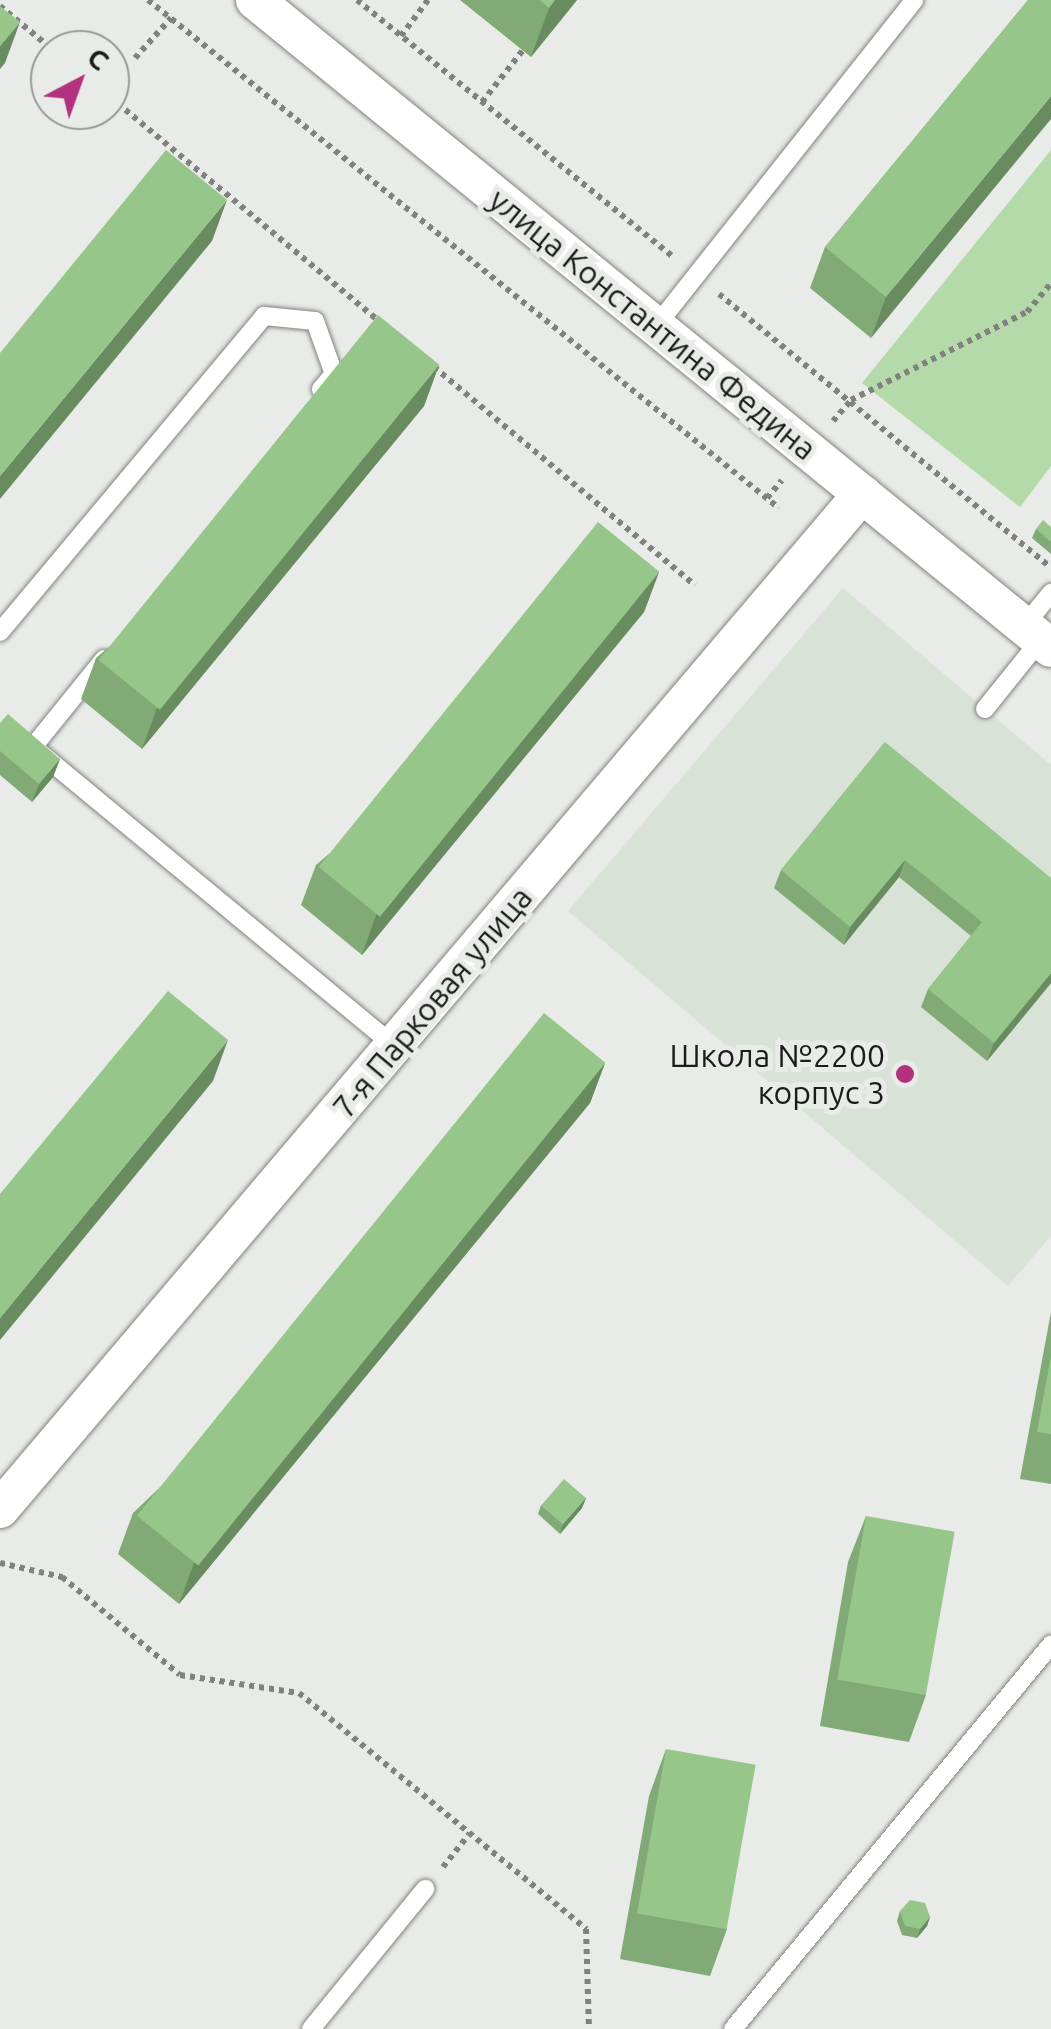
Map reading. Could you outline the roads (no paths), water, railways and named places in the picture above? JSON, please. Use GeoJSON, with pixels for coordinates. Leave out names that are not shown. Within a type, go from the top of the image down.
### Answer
{"type":"FeatureCollection","features":[{"type":"Feature","properties":{"kind":"street","name":"улица Константина Федина"},"geometry":{"type":"LineString","coordinates":[[255,0],[1039,638]]}},
{"type":"Feature","properties":{"kind":"street","name":"7-я Парковая улица"},"geometry":{"type":"LineString","coordinates":[[0,1509],[862,494]]}},
{"type":"Feature","properties":{"kind":"lane"},"geometry":{"type":"LineString","coordinates":[[656,326],[914,0]]}},
{"type":"Feature","properties":{"kind":"lane"},"geometry":{"type":"LineString","coordinates":[[0,632],[264,316],[316,322],[334,374],[309,405]]}},
{"type":"Feature","properties":{"kind":"lane"},"geometry":{"type":"LineString","coordinates":[[986,709],[1039,638],[1051,593]]}},
{"type":"Feature","properties":{"kind":"lane"},"geometry":{"type":"LineString","coordinates":[[121,638],[28,742],[394,1046]]}},
{"type":"Feature","properties":{"kind":"lane"},"geometry":{"type":"LineString","coordinates":[[733,2029],[1051,1644]]}},
{"type":"Feature","properties":{"kind":"lane"},"geometry":{"type":"LineString","coordinates":[[311,2029],[426,1889]]}},
{"type":"Feature","properties":{"kind":"place","name":"Школа №2200 корпус 3"},"geometry":{"type":"Point","coordinates":[905,1074]}}]}
